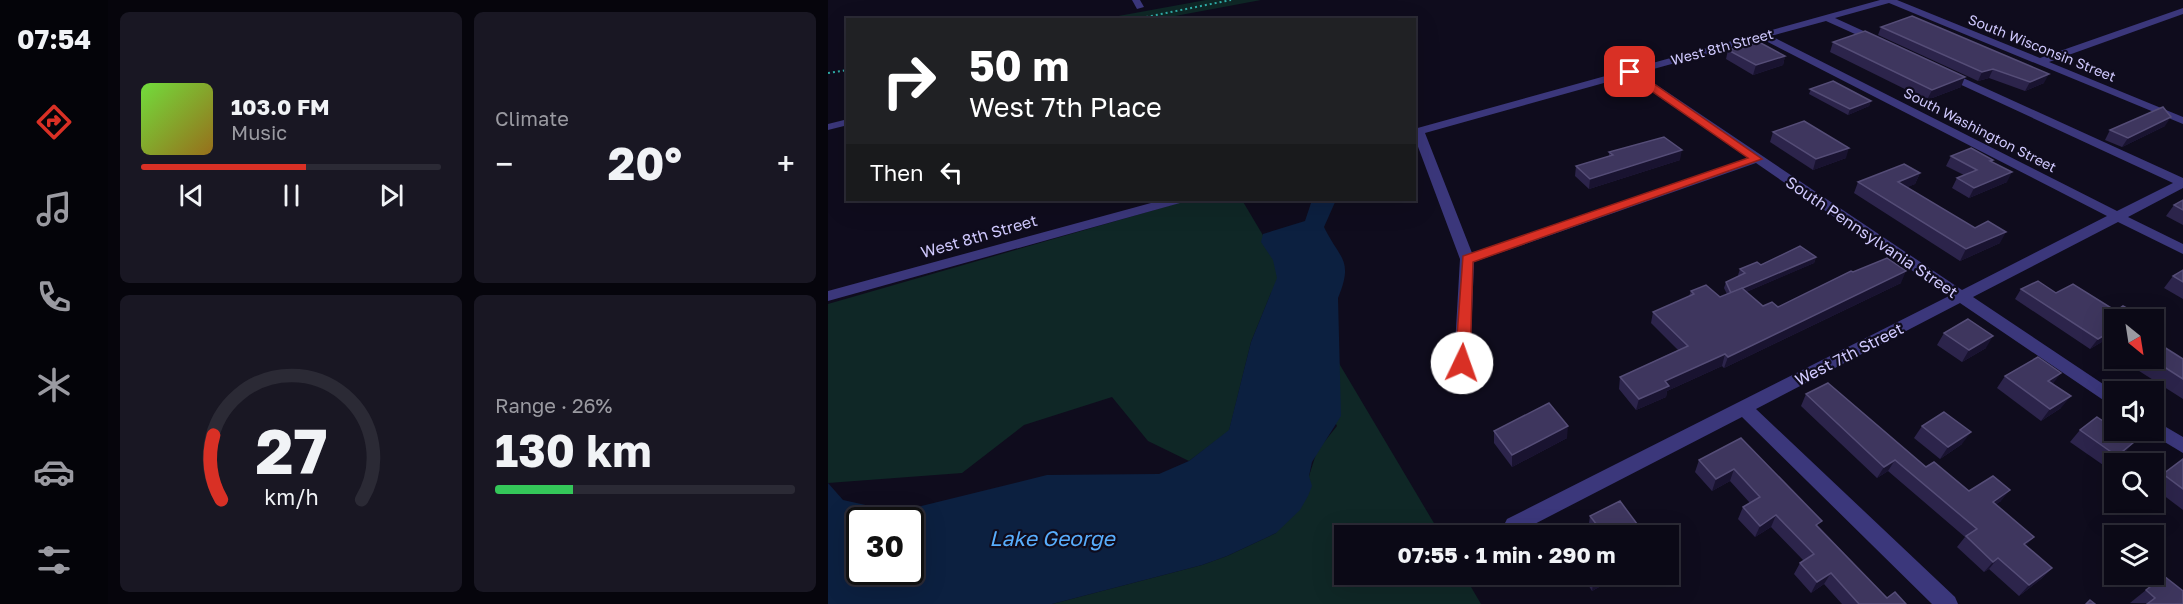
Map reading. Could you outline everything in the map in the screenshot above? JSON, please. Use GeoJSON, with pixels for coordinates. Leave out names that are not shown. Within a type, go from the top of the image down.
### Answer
{"type":"FeatureCollection","features":[{"type":"Feature","properties":{"kind":"street","name":"West 8th Street"},"geometry":{"type":"LineString","coordinates":[[1417,132],[1890,0]]}},
{"type":"Feature","properties":{"kind":"street","name":"South Wisconsin Street"},"geometry":{"type":"LineString","coordinates":[[1890,0],[2183,121]]}},
{"type":"Feature","properties":{"kind":"street"},"geometry":{"type":"LineString","coordinates":[[2039,62],[2183,11]]}},
{"type":"Feature","properties":{"kind":"street"},"geometry":{"type":"LineString","coordinates":[[1827,18],[1892,48]]}},
{"type":"Feature","properties":{"kind":"street","name":"South Washington Street"},"geometry":{"type":"LineString","coordinates":[[1764,36],[2183,250]]}},
{"type":"Feature","properties":{"kind":"street"},"geometry":{"type":"LineString","coordinates":[[1934,68],[2183,183]]}},
{"type":"Feature","properties":{"kind":"street","name":"South Pennsylvania Street"},"geometry":{"type":"LineString","coordinates":[[1630,72],[2104,394]]}},
{"type":"Feature","properties":{"kind":"street"},"geometry":{"type":"LineString","coordinates":[[828,128],[846,123]]}},
{"type":"Feature","properties":{"kind":"street"},"geometry":{"type":"LineString","coordinates":[[1417,132],[1467,259],[1462,363]]}},
{"type":"Feature","properties":{"kind":"street"},"geometry":{"type":"LineString","coordinates":[[1467,259],[1756,159]]}},
{"type":"Feature","properties":{"kind":"street","name":"West 7th Street"},"geometry":{"type":"LineString","coordinates":[[1514,525],[2183,183]]}},
{"type":"Feature","properties":{"kind":"street","name":"West 8th Street"},"geometry":{"type":"LineString","coordinates":[[828,297],[1171,201]]}},
{"type":"Feature","properties":{"kind":"street"},"geometry":{"type":"LineString","coordinates":[[1744,408],[1947,604]]}},
{"type":"Feature","properties":{"kind":"street"},"geometry":{"type":"LineString","coordinates":[[2164,434],[2183,446]]}},
{"type":"Feature","properties":{"kind":"path"},"geometry":{"type":"LineString","coordinates":[[1144,17],[1232,0]]}},
{"type":"Feature","properties":{"kind":"path"},"geometry":{"type":"LineString","coordinates":[[828,73],[846,69]]}},
{"type":"Feature","properties":{"kind":"green space"},"geometry":{"type":"Polygon","coordinates":[[[1206,0],[1261,0],[1164,18],[1107,18],[1206,0]]]}},
{"type":"Feature","properties":{"kind":"green space"},"geometry":{"type":"Polygon","coordinates":[[[1186,201],[1243,201],[1435,525],[1334,525],[1334,585],[1470,585],[1481,604],[1052,604],[1202,565],[1276,533],[1309,476],[1317,451],[1337,426],[1271,293],[1251,342],[1229,431],[1189,461],[1148,441],[1112,397],[1024,425],[962,473],[828,483],[828,304],[1186,201]]]}},
{"type":"Feature","properties":{"kind":"water","name":"Lake George"},"geometry":{"type":"Polygon","coordinates":[[[1312,201],[1336,201],[1324,227],[1345,267],[1343,285],[1338,298],[1341,416],[1312,462],[1309,476],[1312,486],[1308,496],[1300,510],[1276,533],[1202,565],[1052,604],[828,604],[828,483],[843,500],[874,507],[846,507],[846,585],[924,585],[924,507],[917,507],[1047,475],[1159,474],[1189,461],[1229,430],[1251,342],[1277,278],[1273,260],[1261,242],[1263,234],[1305,221],[1312,201]]]}},
{"type":"Feature","properties":{"kind":"building"},"geometry":{"type":"Polygon","coordinates":[[[1912,16],[2049,74],[2030,82],[1993,69],[1982,72],[1881,27],[1912,16]]]}},
{"type":"Feature","properties":{"kind":"building"},"geometry":{"type":"Polygon","coordinates":[[[1865,31],[1965,77],[1932,90],[1833,42],[1865,31]]]}},
{"type":"Feature","properties":{"kind":"building"},"geometry":{"type":"Polygon","coordinates":[[[1759,42],[1785,56],[1756,65],[1728,50],[1759,42]]]}},
{"type":"Feature","properties":{"kind":"building"},"geometry":{"type":"Polygon","coordinates":[[[1833,81],[1871,101],[1850,109],[1810,89],[1833,81]]]}},
{"type":"Feature","properties":{"kind":"building"},"geometry":{"type":"Polygon","coordinates":[[[2163,107],[2171,117],[2128,138],[2110,130],[2163,107]]]}},
{"type":"Feature","properties":{"kind":"building"},"geometry":{"type":"Polygon","coordinates":[[[1804,121],[1849,148],[1816,159],[1773,132],[1804,121]]]}},
{"type":"Feature","properties":{"kind":"building"},"geometry":{"type":"Polygon","coordinates":[[[1664,137],[1682,150],[1590,179],[1576,166],[1613,155],[1609,152],[1664,137]]]}},
{"type":"Feature","properties":{"kind":"building"},"geometry":{"type":"Polygon","coordinates":[[[1971,148],[2012,172],[1974,188],[1957,178],[1977,170],[1951,156],[1971,148]]]}},
{"type":"Feature","properties":{"kind":"building"},"geometry":{"type":"Polygon","coordinates":[[[1904,164],[1920,173],[1898,182],[1975,228],[1988,221],[2006,232],[1966,249],[1858,182],[1904,164]]]}},
{"type":"Feature","properties":{"kind":"building"},"geometry":{"type":"Polygon","coordinates":[[[2183,200],[2183,210],[2174,205],[2183,200]]]}},
{"type":"Feature","properties":{"kind":"building"},"geometry":{"type":"Polygon","coordinates":[[[1800,246],[1816,257],[1731,293],[1726,282],[1745,273],[1740,269],[1757,262],[1761,265],[1800,246]]]}},
{"type":"Feature","properties":{"kind":"building"},"geometry":{"type":"Polygon","coordinates":[[[1887,258],[1906,271],[1728,357],[1725,354],[1665,381],[1669,386],[1639,399],[1620,377],[1688,346],[1653,312],[1694,294],[1691,291],[1706,285],[1720,297],[1742,288],[1763,306],[1772,302],[1778,307],[1851,271],[1887,258]]]}},
{"type":"Feature","properties":{"kind":"building"},"geometry":{"type":"Polygon","coordinates":[[[2183,270],[2183,282],[2173,276],[2183,270]]]}},
{"type":"Feature","properties":{"kind":"building"},"geometry":{"type":"Polygon","coordinates":[[[2038,281],[2056,293],[2073,284],[2113,309],[2104,309],[2104,335],[2098,339],[2021,289],[2038,281]]]}},
{"type":"Feature","properties":{"kind":"building"},"geometry":{"type":"Polygon","coordinates":[[[1968,319],[1993,336],[1969,350],[1944,333],[1968,319]]]}},
{"type":"Feature","properties":{"kind":"building"},"geometry":{"type":"Polygon","coordinates":[[[2164,347],[2183,359],[2183,379],[2164,367],[2164,347]]]}},
{"type":"Feature","properties":{"kind":"building"},"geometry":{"type":"Polygon","coordinates":[[[2038,357],[2061,373],[2048,381],[2071,396],[2050,409],[2005,376],[2038,357]]]}},
{"type":"Feature","properties":{"kind":"building"},"geometry":{"type":"Polygon","coordinates":[[[1828,383],[1926,467],[1934,462],[1969,491],[1993,476],[2010,490],[1993,502],[2034,537],[2024,544],[2052,568],[2029,585],[1998,558],[1993,562],[1966,536],[1977,529],[1895,460],[1884,467],[1806,394],[1828,383]]]}},
{"type":"Feature","properties":{"kind":"building"},"geometry":{"type":"Polygon","coordinates":[[[1549,403],[1568,426],[1512,455],[1494,431],[1549,403]]]}},
{"type":"Feature","properties":{"kind":"building"},"geometry":{"type":"Polygon","coordinates":[[[1944,412],[1971,432],[1948,447],[1922,426],[1944,412]]]}},
{"type":"Feature","properties":{"kind":"building"},"geometry":{"type":"Polygon","coordinates":[[[2097,417],[2104,422],[2104,441],[2134,442],[2121,453],[2113,453],[2080,430],[2097,417]]]}},
{"type":"Feature","properties":{"kind":"building"},"geometry":{"type":"Polygon","coordinates":[[[1741,438],[1822,521],[1816,525],[1887,598],[1895,592],[1906,604],[1859,604],[1831,573],[1817,582],[1800,563],[1814,554],[1776,515],[1760,526],[1743,507],[1760,497],[1734,469],[1716,479],[1699,460],[1741,438]]]}},
{"type":"Feature","properties":{"kind":"building"},"geometry":{"type":"Polygon","coordinates":[[[2183,459],[2183,489],[2164,475],[2183,459]]]}},
{"type":"Feature","properties":{"kind":"building"},"geometry":{"type":"Polygon","coordinates":[[[1620,501],[1638,525],[1597,525],[1590,516],[1620,501]]]}},
{"type":"Feature","properties":{"kind":"building"},"geometry":{"type":"Polygon","coordinates":[[[2164,576],[2183,591],[2183,604],[2147,604],[2155,598],[2146,590],[2152,585],[2164,585],[2164,576]]]}},
{"type":"Feature","properties":{"kind":"route"},"geometry":{"type":"LineString","coordinates":[[1462,363],[1467,259],[1756,159],[1630,72]]}}]}
